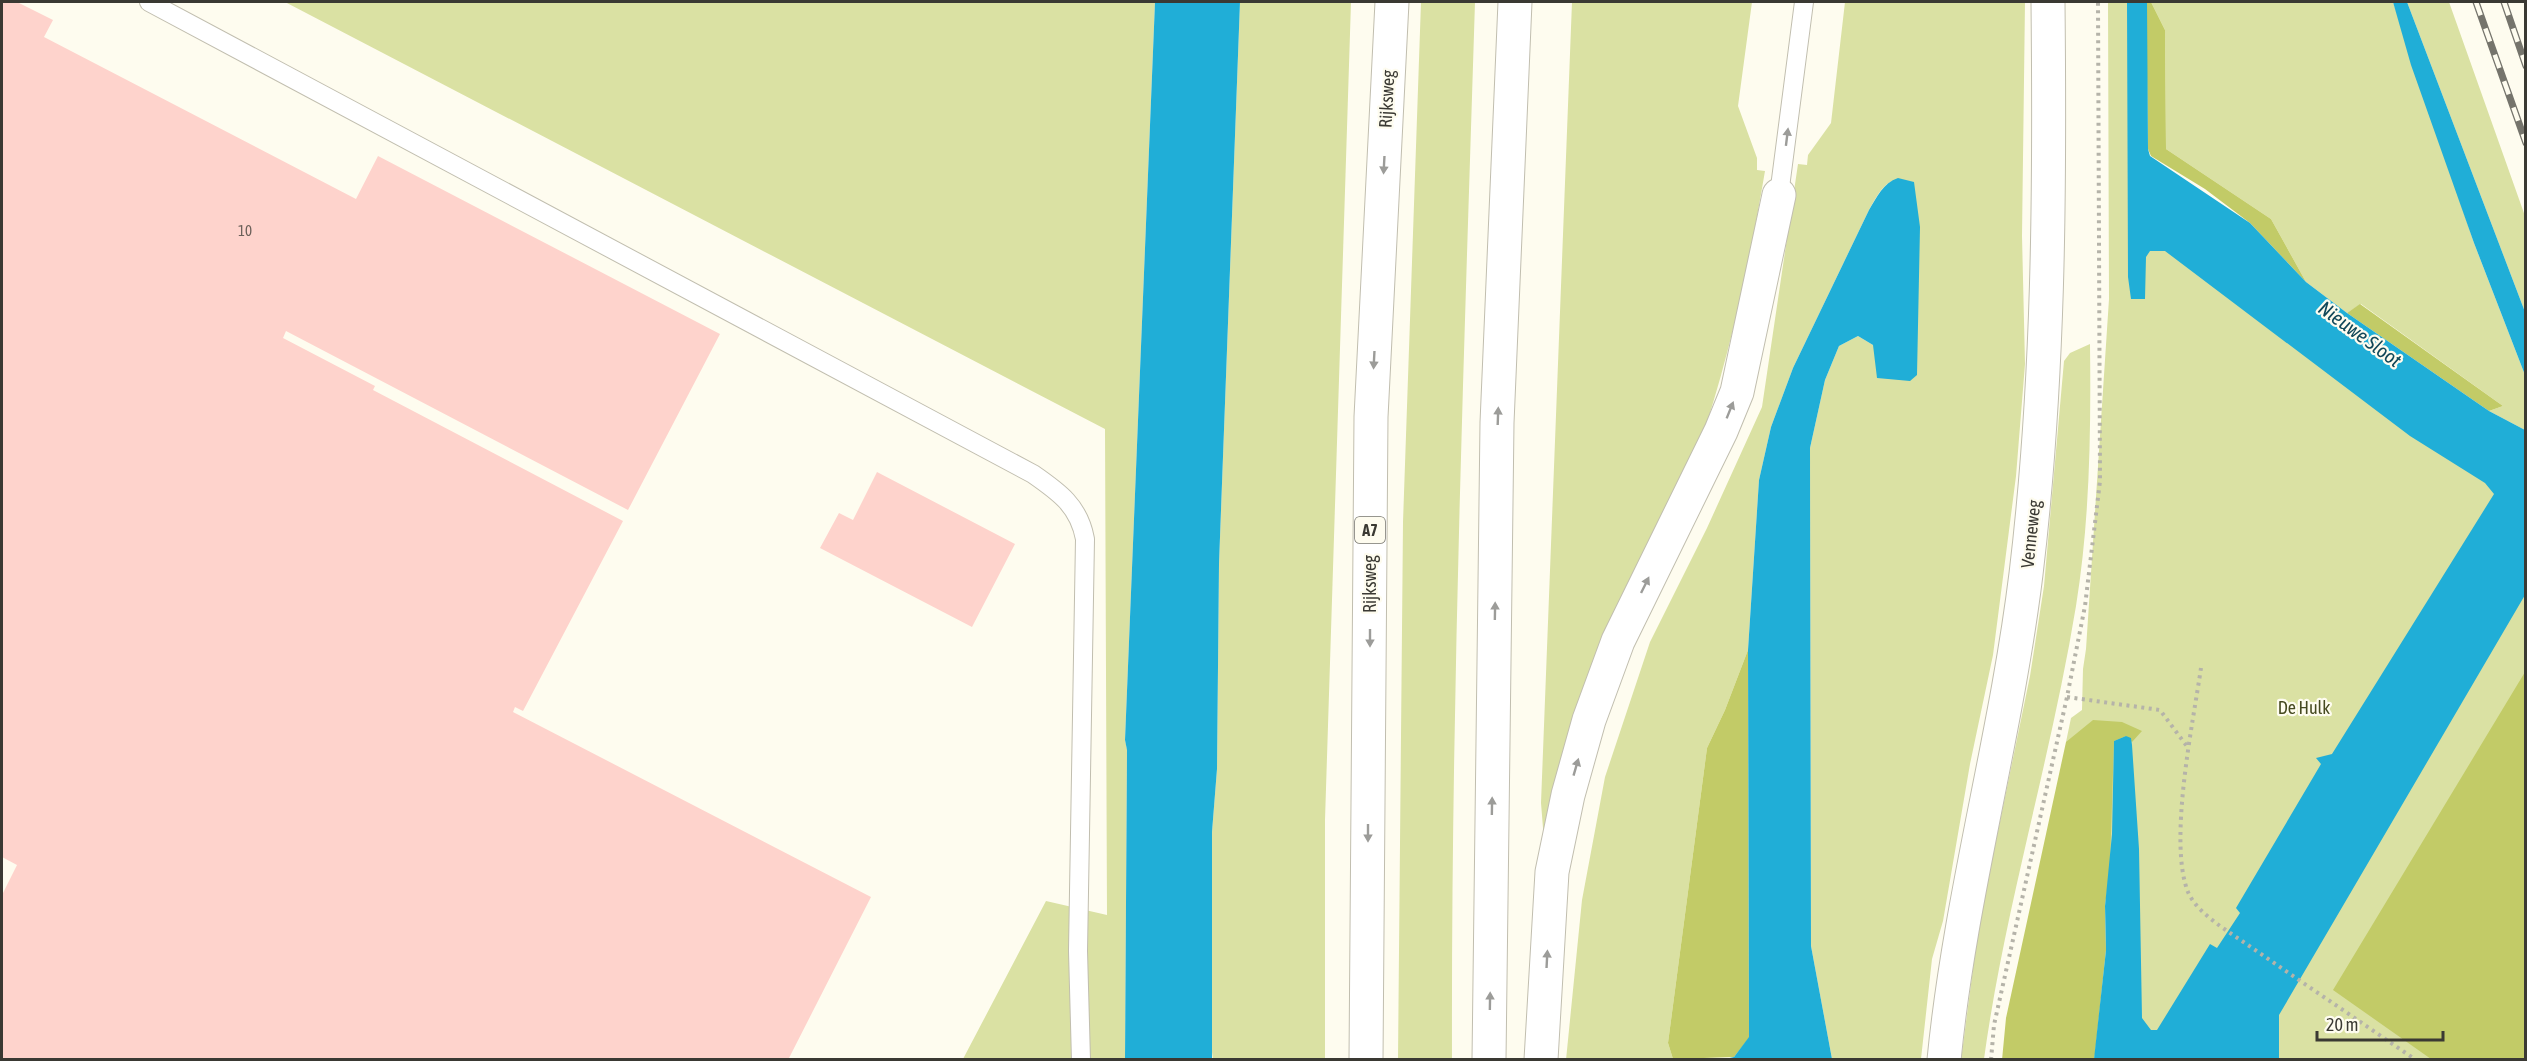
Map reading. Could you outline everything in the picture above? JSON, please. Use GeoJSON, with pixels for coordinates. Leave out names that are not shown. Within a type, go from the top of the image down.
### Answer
{"type":"FeatureCollection","features":[{"type":"Feature","properties":{"kind":"main road","name":"Rijksweg"},"geometry":{"type":"LineString","coordinates":[[1366,1059],[1371,417],[1392,2]]}},
{"type":"Feature","properties":{"kind":"main road"},"geometry":{"type":"LineString","coordinates":[[1489,1059],[1497,423],[1515,2]]}},
{"type":"Feature","properties":{"kind":"main road","name":"Venneweg"},"geometry":{"type":"LineString","coordinates":[[1944,1059],[1958,947],[2010,678],[2026,576],[2039,457],[2047,332],[2048,2]]}},
{"type":"Feature","properties":{"kind":"main road"},"geometry":{"type":"LineString","coordinates":[[1541,1059],[1552,872],[1580,752],[1618,641],[1721,431],[1737,392],[1779,195]]}},
{"type":"Feature","properties":{"kind":"lane"},"geometry":{"type":"LineString","coordinates":[[149,2],[1033,474],[1071,502],[1083,526],[1085,539],[1078,951],[1081,1059]]}},
{"type":"Feature","properties":{"kind":"lane"},"geometry":{"type":"LineString","coordinates":[[1779,195],[1804,2]]}},
{"type":"Feature","properties":{"kind":"path"},"geometry":{"type":"LineString","coordinates":[[2201,668],[2182,818],[2181,862],[2189,895],[2203,912],[2220,926],[2416,1059]]}},
{"type":"Feature","properties":{"kind":"path"},"geometry":{"type":"LineString","coordinates":[[2067,697],[2160,710],[2189,749]]}},
{"type":"Feature","properties":{"kind":"green space"},"geometry":{"type":"Polygon","coordinates":[[[285,2],[1155,2],[1125,740],[1127,749],[1125,1059],[963,1059],[1046,901],[1107,915],[1105,429],[285,2]]]}},
{"type":"Feature","properties":{"kind":"green space"},"geometry":{"type":"Polygon","coordinates":[[[1240,2],[1351,2],[1325,820],[1325,1059],[1213,1060],[1211,1044],[1212,832],[1217,769],[1219,564],[1240,2]]]}},
{"type":"Feature","properties":{"kind":"green space"},"geometry":{"type":"Polygon","coordinates":[[[1421,2],[1475,2],[1456,663],[1452,1060],[1398,1059],[1403,522],[1421,2]]]}},
{"type":"Feature","properties":{"kind":"green space"},"geometry":{"type":"Polygon","coordinates":[[[1572,2],[1752,2],[1738,106],[1757,158],[1757,170],[1765,171],[1737,312],[1709,416],[1545,853],[1541,803],[1572,2]]]}},
{"type":"Feature","properties":{"kind":"green space"},"geometry":{"type":"Polygon","coordinates":[[[1845,2],[2025,2],[2022,236],[2025,364],[2016,476],[1993,655],[1970,764],[1943,921],[1932,959],[1921,1059],[1832,1059],[1811,946],[1810,448],[1825,380],[1839,346],[1858,336],[1873,345],[1906,181],[1899,180],[1888,183],[1883,188],[1869,210],[1793,368],[1771,427],[1759,480],[1748,650],[1725,710],[1707,748],[1668,1043],[1673,1059],[1566,1060],[1582,900],[1605,777],[1650,642],[1707,528],[1762,407],[1798,164],[1807,165],[1808,155],[1831,123],[1845,2]]]}},
{"type":"Feature","properties":{"kind":"green space","name":"De Hulk"},"geometry":{"type":"Polygon","coordinates":[[[2108,2],[2128,2],[2128,245],[2153,226],[2525,438],[2525,1059],[2148,1059],[2066,742],[2071,718],[2082,710],[2109,299],[2108,2]]]}},
{"type":"Feature","properties":{"kind":"green space"},"geometry":{"type":"Polygon","coordinates":[[[2146,2],[2151,2],[2165,30],[2166,149],[2271,219],[2306,282],[2250,223],[2205,189],[2151,156],[2148,149],[2146,2]]]}},
{"type":"Feature","properties":{"kind":"green space"},"geometry":{"type":"Polygon","coordinates":[[[2151,2],[2393,2],[2474,243],[2525,375],[2525,430],[2489,411],[2503,406],[2361,304],[2347,313],[2306,282],[2271,219],[2166,149],[2165,30],[2151,2]]]}},
{"type":"Feature","properties":{"kind":"green space"},"geometry":{"type":"Polygon","coordinates":[[[2407,2],[2449,2],[2525,216],[2525,312],[2407,2]]]}},
{"type":"Feature","properties":{"kind":"green space"},"geometry":{"type":"Polygon","coordinates":[[[2360,304],[2503,406],[2489,411],[2347,313],[2360,304]]]}},
{"type":"Feature","properties":{"kind":"green space"},"geometry":{"type":"Polygon","coordinates":[[[2090,344],[2090,443],[2087,508],[2081,573],[2066,663],[2004,945],[1984,1059],[1961,1060],[1979,923],[2030,676],[2044,586],[2064,361],[2070,353],[2090,344]]]}},
{"type":"Feature","properties":{"kind":"green space"},"geometry":{"type":"Polygon","coordinates":[[[1748,650],[1749,1038],[1734,1057],[1673,1059],[1668,1043],[1707,748],[1725,710],[1748,650]]]}},
{"type":"Feature","properties":{"kind":"green space"},"geometry":{"type":"Polygon","coordinates":[[[2525,672],[2525,1059],[2431,1059],[2333,990],[2525,672]]]}},
{"type":"Feature","properties":{"kind":"green space"},"geometry":{"type":"Polygon","coordinates":[[[2093,720],[2122,722],[2142,731],[2132,742],[2126,736],[2114,741],[2110,866],[2105,906],[2106,950],[2094,1059],[2002,1060],[2006,1018],[2066,742],[2093,720]]]}},
{"type":"Feature","properties":{"kind":"water"},"geometry":{"type":"Polygon","coordinates":[[[1155,2],[1240,2],[1219,564],[1217,769],[1212,832],[1212,1059],[1125,1059],[1127,750],[1125,740],[1155,2]]]}},
{"type":"Feature","properties":{"kind":"water","name":"Nieuwe Sloot"},"geometry":{"type":"Polygon","coordinates":[[[2127,2],[2147,2],[2148,149],[2150,156],[2250,223],[2306,282],[2347,313],[2489,411],[2525,430],[2525,595],[2279,1015],[2279,1059],[2094,1059],[2106,950],[2105,906],[2112,834],[2114,741],[2126,736],[2131,738],[2139,849],[2142,1018],[2151,1030],[2157,1030],[2210,944],[2217,948],[2240,913],[2236,908],[2321,764],[2316,758],[2332,754],[2494,494],[2485,483],[2410,436],[2165,251],[2150,251],[2146,257],[2145,299],[2131,299],[2128,277],[2127,2]]]}},
{"type":"Feature","properties":{"kind":"water"},"geometry":{"type":"Polygon","coordinates":[[[2393,2],[2407,2],[2525,312],[2525,375],[2474,243],[2411,65],[2393,2]]]}},
{"type":"Feature","properties":{"kind":"water"},"geometry":{"type":"Polygon","coordinates":[[[1898,178],[1914,182],[1920,227],[1917,375],[1910,381],[1877,378],[1873,345],[1858,336],[1839,346],[1825,380],[1810,448],[1811,946],[1832,1059],[1725,1059],[1734,1057],[1749,1037],[1748,650],[1759,480],[1771,427],[1793,368],[1869,210],[1884,187],[1898,178]]]}},
{"type":"Feature","properties":{"kind":"building"},"geometry":{"type":"Polygon","coordinates":[[[2,2],[17,2],[53,20],[44,37],[356,199],[378,156],[720,334],[628,510],[286,331],[283,338],[375,386],[373,390],[623,521],[523,711],[515,707],[513,712],[871,897],[788,1060],[2,1060],[2,895],[17,865],[2,857],[2,2]]]}},
{"type":"Feature","properties":{"kind":"building"},"geometry":{"type":"Polygon","coordinates":[[[877,472],[1015,544],[972,627],[820,548],[839,513],[853,520],[877,472]]]}},
{"type":"Feature","properties":{"kind":"railway"},"geometry":{"type":"LineString","coordinates":[[2476,2],[2526,143]]}},
{"type":"Feature","properties":{"kind":"railway"},"geometry":{"type":"LineString","coordinates":[[2504,2],[2526,66]]}}]}
